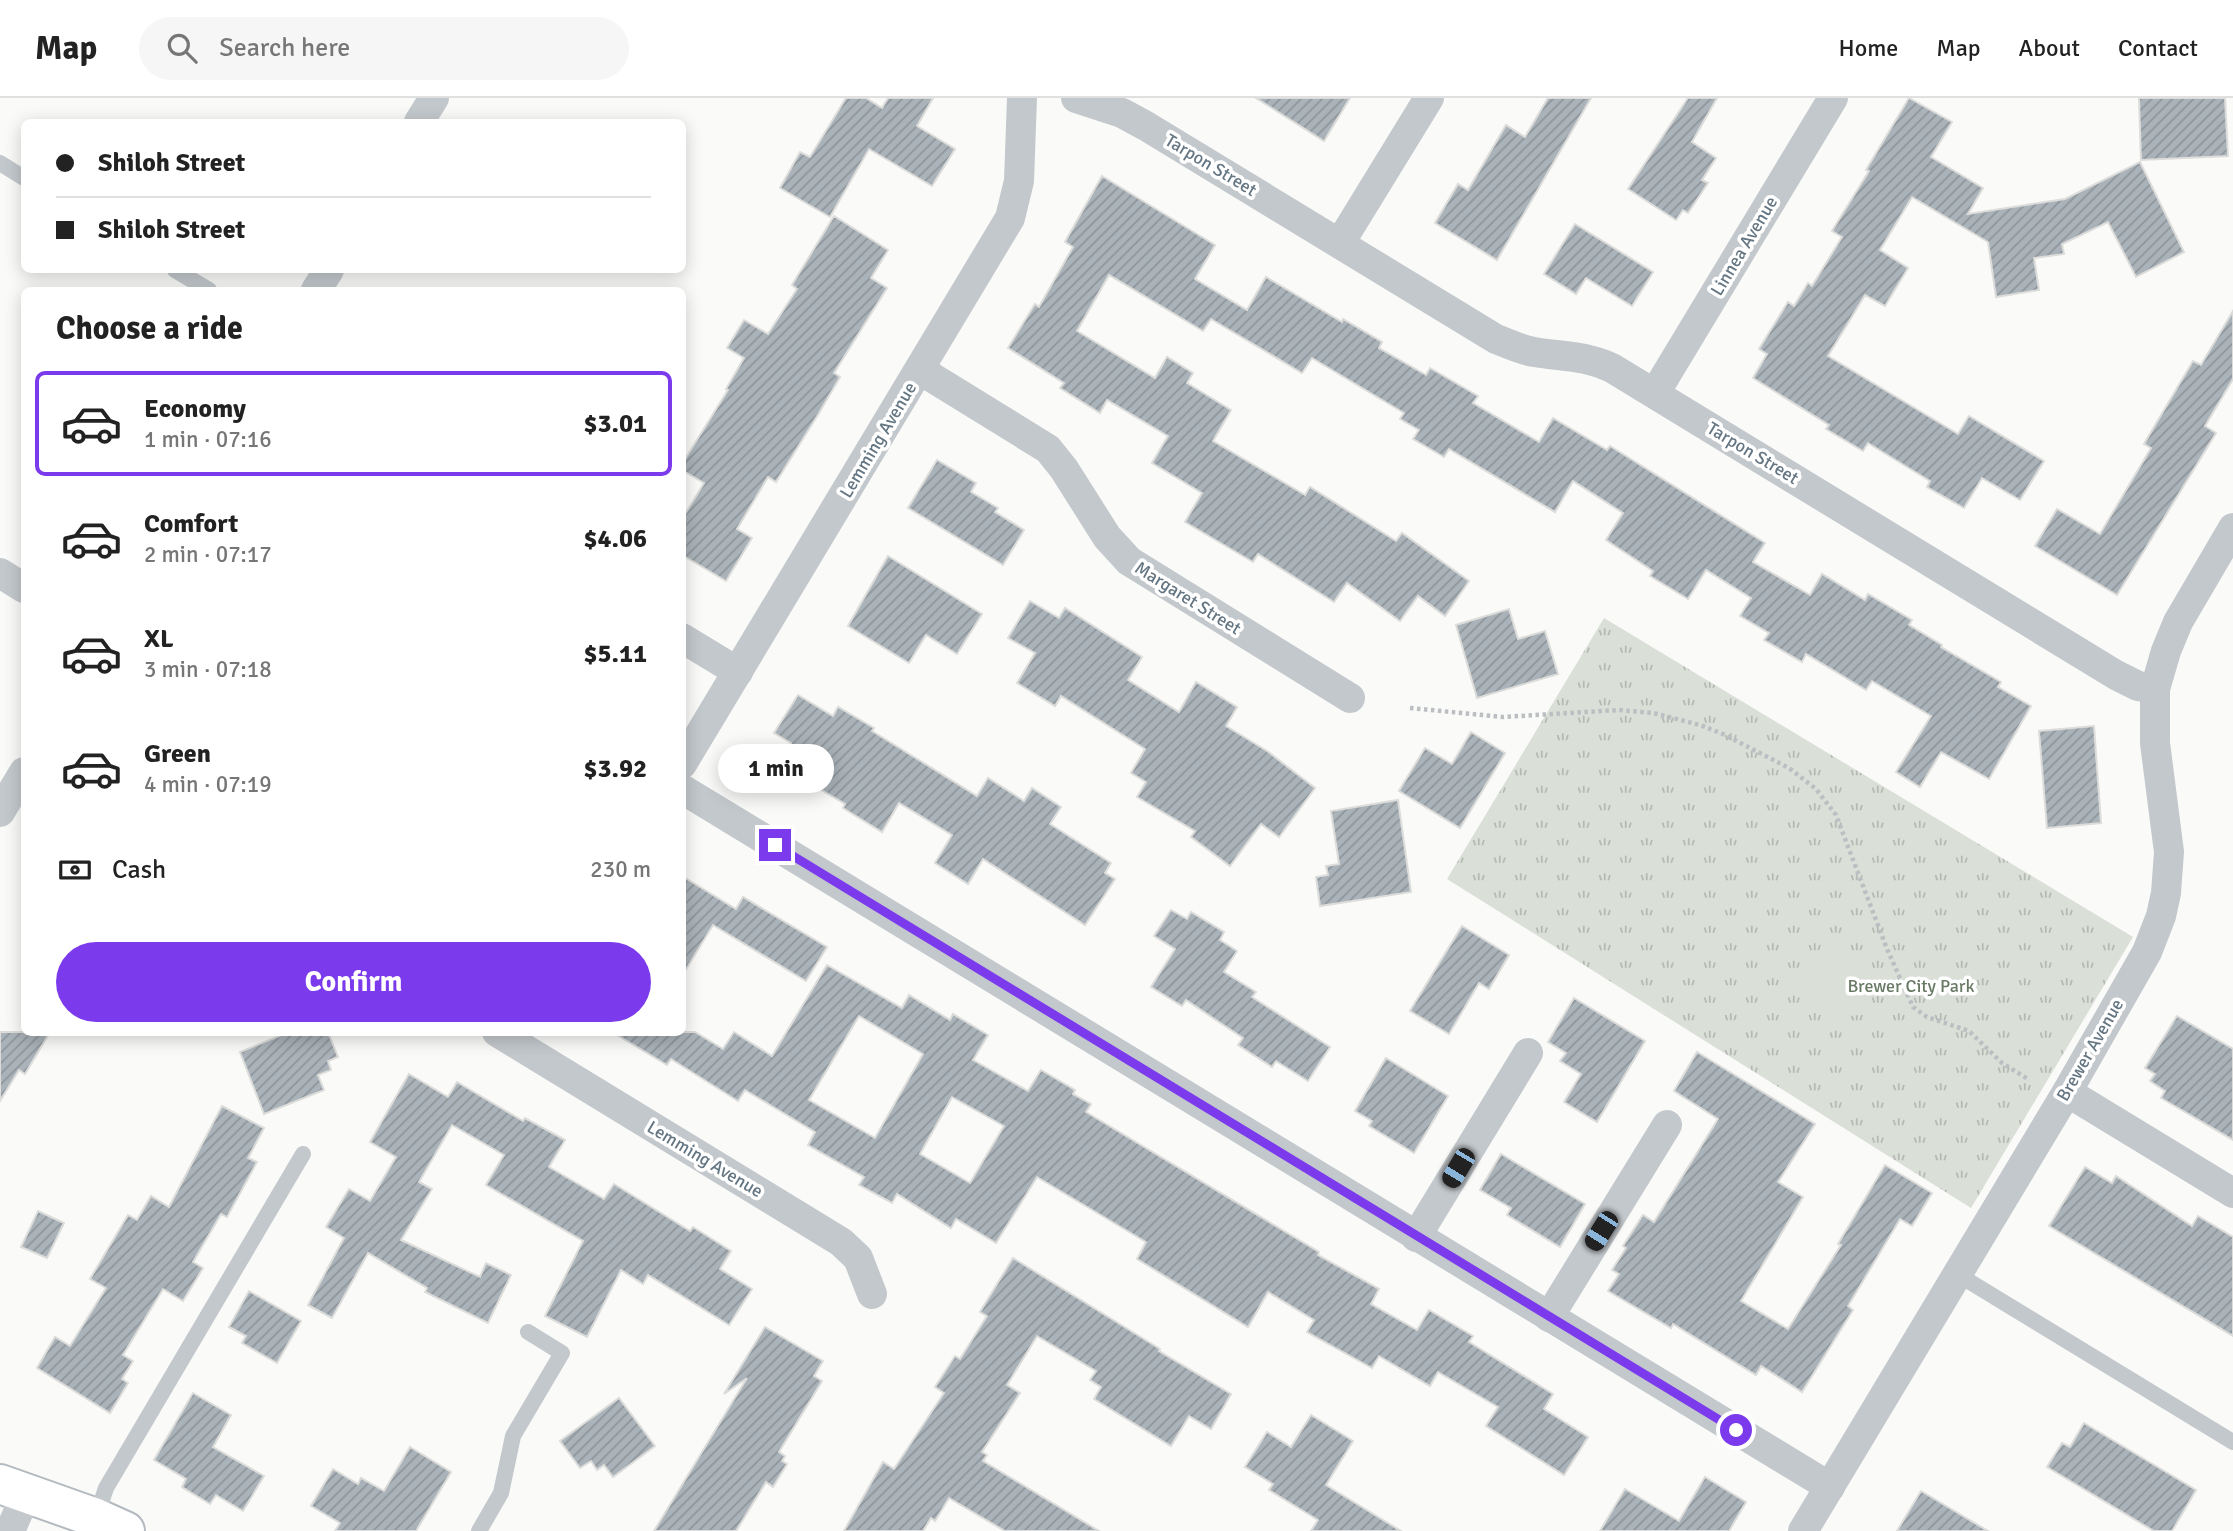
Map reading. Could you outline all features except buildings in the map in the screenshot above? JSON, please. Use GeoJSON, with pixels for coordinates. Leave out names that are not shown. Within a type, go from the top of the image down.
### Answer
{"type":"FeatureCollection","features":[{"type":"Feature","properties":{"kind":"street"},"geometry":{"type":"LineString","coordinates":[[421,119],[434,98]]}},
{"type":"Feature","properties":{"kind":"street","name":"Lemming Avenue"},"geometry":{"type":"LineString","coordinates":[[686,757],[1010,218],[1019,181],[1022,98]]}},
{"type":"Feature","properties":{"kind":"street","name":"Tarpon Street"},"geometry":{"type":"LineString","coordinates":[[1076,98],[1122,113],[1146,126],[1496,339],[1534,352],[1596,360],[1655,393],[2116,675],[2155,689]]}},
{"type":"Feature","properties":{"kind":"street"},"geometry":{"type":"LineString","coordinates":[[1340,243],[1429,98]]}},
{"type":"Feature","properties":{"kind":"street","name":"Linnea Avenue"},"geometry":{"type":"LineString","coordinates":[[1655,393],[1833,98]]}},
{"type":"Feature","properties":{"kind":"street","name":"Margaret Street"},"geometry":{"type":"LineString","coordinates":[[920,370],[1048,449],[1064,468],[1107,537],[1129,561],[1350,698]]}},
{"type":"Feature","properties":{"kind":"street","name":"Brewer Avenue"},"geometry":{"type":"LineString","coordinates":[[1803,1531],[2067,1092],[2147,952],[2161,916],[2166,893],[2168,841],[2155,743],[2155,689],[2178,622],[2233,528]]}},
{"type":"Feature","properties":{"kind":"street"},"geometry":{"type":"LineString","coordinates":[[0,573],[21,586]]}},
{"type":"Feature","properties":{"kind":"street"},"geometry":{"type":"LineString","coordinates":[[686,640],[738,672]]}},
{"type":"Feature","properties":{"kind":"street"},"geometry":{"type":"LineString","coordinates":[[0,812],[21,777]]}},
{"type":"Feature","properties":{"kind":"street"},"geometry":{"type":"LineString","coordinates":[[686,791],[1829,1487]]}},
{"type":"Feature","properties":{"kind":"street","name":"Lemming Avenue"},"geometry":{"type":"LineString","coordinates":[[511,1036],[841,1242],[858,1258],[873,1294]]}},
{"type":"Feature","properties":{"kind":"street"},"geometry":{"type":"LineString","coordinates":[[1416,1237],[1528,1053]]}},
{"type":"Feature","properties":{"kind":"street"},"geometry":{"type":"LineString","coordinates":[[2067,1092],[2233,1193]]}},
{"type":"Feature","properties":{"kind":"street"},"geometry":{"type":"LineString","coordinates":[[1549,1317],[1667,1125]]}},
{"type":"Feature","properties":{"kind":"street"},"geometry":{"type":"LineString","coordinates":[[10,1531],[14,1488],[111,1524]]}},
{"type":"Feature","properties":{"kind":"lane"},"geometry":{"type":"LineString","coordinates":[[0,163],[21,176]]}},
{"type":"Feature","properties":{"kind":"lane"},"geometry":{"type":"LineString","coordinates":[[180,273],[204,287]]}},
{"type":"Feature","properties":{"kind":"lane"},"geometry":{"type":"LineString","coordinates":[[111,1524],[106,1488],[303,1154]]}},
{"type":"Feature","properties":{"kind":"lane"},"geometry":{"type":"LineString","coordinates":[[1957,1274],[2233,1442]]}},
{"type":"Feature","properties":{"kind":"lane"},"geometry":{"type":"LineString","coordinates":[[479,1531],[501,1493],[513,1436],[562,1353],[528,1332]]}},
{"type":"Feature","properties":{"kind":"path"},"geometry":{"type":"LineString","coordinates":[[1410,708],[1503,716],[1602,710],[1653,713],[1723,734],[1789,768],[1816,789],[1836,815],[1886,949],[1913,1007],[1927,1017],[1969,1031],[2002,1063],[2028,1079]]}},
{"type":"Feature","properties":{"kind":"green space","name":"Brewer City Park"},"geometry":{"type":"Polygon","coordinates":[[[1604,618],[2133,937],[1971,1208],[1447,879],[1604,618]]]}},
{"type":"Feature","properties":{"kind":"green space"},"geometry":{"type":"Polygon","coordinates":[[[1836,947],[1880,974],[1880,982],[1858,1015],[1852,1016],[1816,995],[1805,979],[1804,970],[1811,956],[1820,949],[1836,947]]]}},
{"type":"Feature","properties":{"kind":"route"},"geometry":{"type":"LineString","coordinates":[[775,845],[1736,1430]]}}]}
